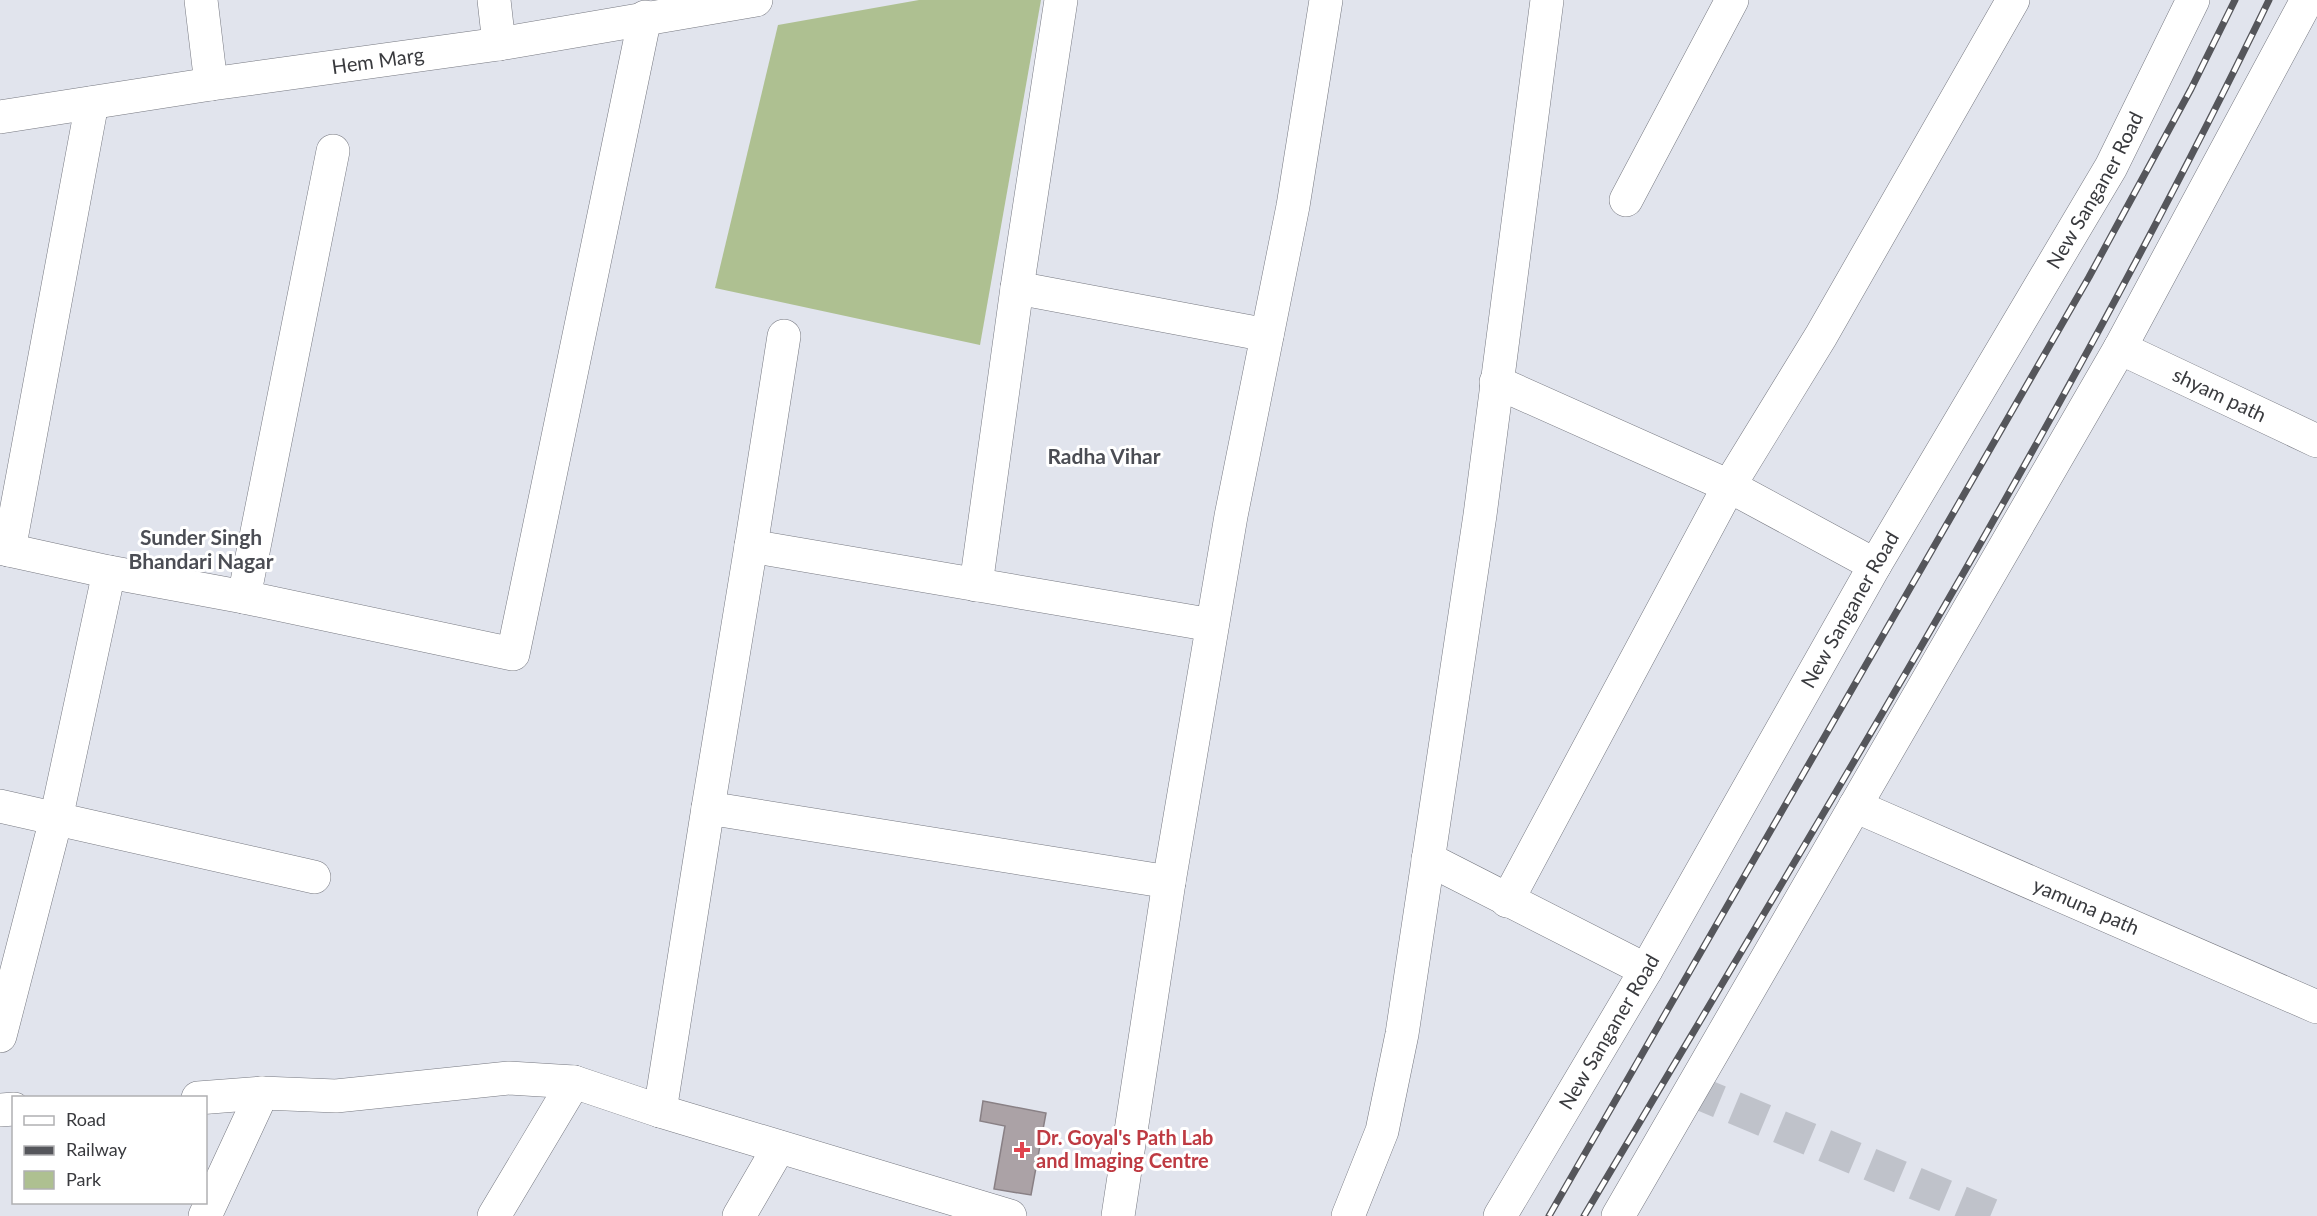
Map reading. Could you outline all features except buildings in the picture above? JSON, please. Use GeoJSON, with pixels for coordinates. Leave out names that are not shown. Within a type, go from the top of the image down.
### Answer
{"type":"FeatureCollection","features":[{"type":"Feature","properties":{"kind":"street"},"geometry":{"type":"LineString","coordinates":[[201,0],[211,84]]}},
{"type":"Feature","properties":{"kind":"street"},"geometry":{"type":"LineString","coordinates":[[494,0],[499,44]]}},
{"type":"Feature","properties":{"kind":"street","name":"Hem Marg"},"geometry":{"type":"LineString","coordinates":[[0,117],[211,84],[499,44],[645,17],[756,0]]}},
{"type":"Feature","properties":{"kind":"street"},"geometry":{"type":"LineString","coordinates":[[976,585],[1017,288],[1061,0]]}},
{"type":"Feature","properties":{"kind":"street"},"geometry":{"type":"LineString","coordinates":[[1118,1216],[1169,882],[1212,625],[1293,206],[1326,0]]}},
{"type":"Feature","properties":{"kind":"street"},"geometry":{"type":"LineString","coordinates":[[1348,1216],[1382,1131],[1402,1034],[1480,516],[1547,0]]}},
{"type":"Feature","properties":{"kind":"street"},"geometry":{"type":"LineString","coordinates":[[1626,200],[1732,0]]}},
{"type":"Feature","properties":{"kind":"street"},"geometry":{"type":"LineString","coordinates":[[1507,901],[1729,486],[1821,336],[2013,0]]}},
{"type":"Feature","properties":{"kind":"street","name":"New Sanganer Road"},"geometry":{"type":"LineString","coordinates":[[1500,1216],[1646,970],[1875,565],[2111,167],[2193,0]]}},
{"type":"Feature","properties":{"kind":"street"},"geometry":{"type":"LineString","coordinates":[[1618,1216],[2120,348],[2307,0]]}},
{"type":"Feature","properties":{"kind":"street"},"geometry":{"type":"LineString","coordinates":[[92,103],[4,549],[513,654],[645,17]]}},
{"type":"Feature","properties":{"kind":"street"},"geometry":{"type":"LineString","coordinates":[[244,597],[333,151]]}},
{"type":"Feature","properties":{"kind":"street"},"geometry":{"type":"LineString","coordinates":[[1017,288],[1267,335]]}},
{"type":"Feature","properties":{"kind":"street"},"geometry":{"type":"LineString","coordinates":[[660,1111],[784,336]]}},
{"type":"Feature","properties":{"kind":"street","name":"shyam path"},"geometry":{"type":"LineString","coordinates":[[2120,348],[2317,441]]}},
{"type":"Feature","properties":{"kind":"street"},"geometry":{"type":"LineString","coordinates":[[1496,382],[1729,486],[1875,565]]}},
{"type":"Feature","properties":{"kind":"street"},"geometry":{"type":"LineString","coordinates":[[751,546],[1212,625]]}},
{"type":"Feature","properties":{"kind":"street"},"geometry":{"type":"LineString","coordinates":[[0,1036],[56,819],[109,572]]}},
{"type":"Feature","properties":{"kind":"street"},"geometry":{"type":"LineString","coordinates":[[0,806],[314,878]]}},
{"type":"Feature","properties":{"kind":"street","name":"yamuna path"},"geometry":{"type":"LineString","coordinates":[[1855,806],[2317,1007]]}},
{"type":"Feature","properties":{"kind":"street"},"geometry":{"type":"LineString","coordinates":[[708,808],[1169,882]]}},
{"type":"Feature","properties":{"kind":"street"},"geometry":{"type":"LineString","coordinates":[[1428,860],[1646,970]]}},
{"type":"Feature","properties":{"kind":"street"},"geometry":{"type":"LineString","coordinates":[[207,1097],[262,1093],[336,1096],[509,1078],[574,1082],[779,1147],[964,1210],[1010,1216]]}},
{"type":"Feature","properties":{"kind":"street"},"geometry":{"type":"LineString","coordinates":[[494,1216],[574,1082]]}},
{"type":"Feature","properties":{"kind":"street"},"geometry":{"type":"LineString","coordinates":[[205,1216],[262,1093]]}},
{"type":"Feature","properties":{"kind":"street"},"geometry":{"type":"LineString","coordinates":[[740,1216],[779,1147]]}},
{"type":"Feature","properties":{"kind":"green space"},"geometry":{"type":"Polygon","coordinates":[[[919,0],[1041,0],[980,345],[715,288],[778,25],[919,0]]]}},
{"type":"Feature","properties":{"kind":"tunnel"},"geometry":{"type":"LineString","coordinates":[[1689,1089],[1994,1216]]}},
{"type":"Feature","properties":{"kind":"railway"},"geometry":{"type":"LineString","coordinates":[[1549,1216],[2089,277],[2191,89],[2235,0]]}},
{"type":"Feature","properties":{"kind":"railway"},"geometry":{"type":"LineString","coordinates":[[1584,1216],[1851,766],[2026,463],[2110,311],[2269,0]]}},
{"type":"Feature","properties":{"kind":"place","name":"Dr. Goyal's Path Lab and Imaging Centre"},"geometry":{"type":"Point","coordinates":[1022,1150]}},
{"type":"Feature","properties":{"kind":"district","name":"Radha Vihar"},"geometry":{"type":"Point","coordinates":[1104,457]}},
{"type":"Feature","properties":{"kind":"district","name":"Sunder Singh Bhandari Nagar"},"geometry":{"type":"Point","coordinates":[201,550]}}]}
